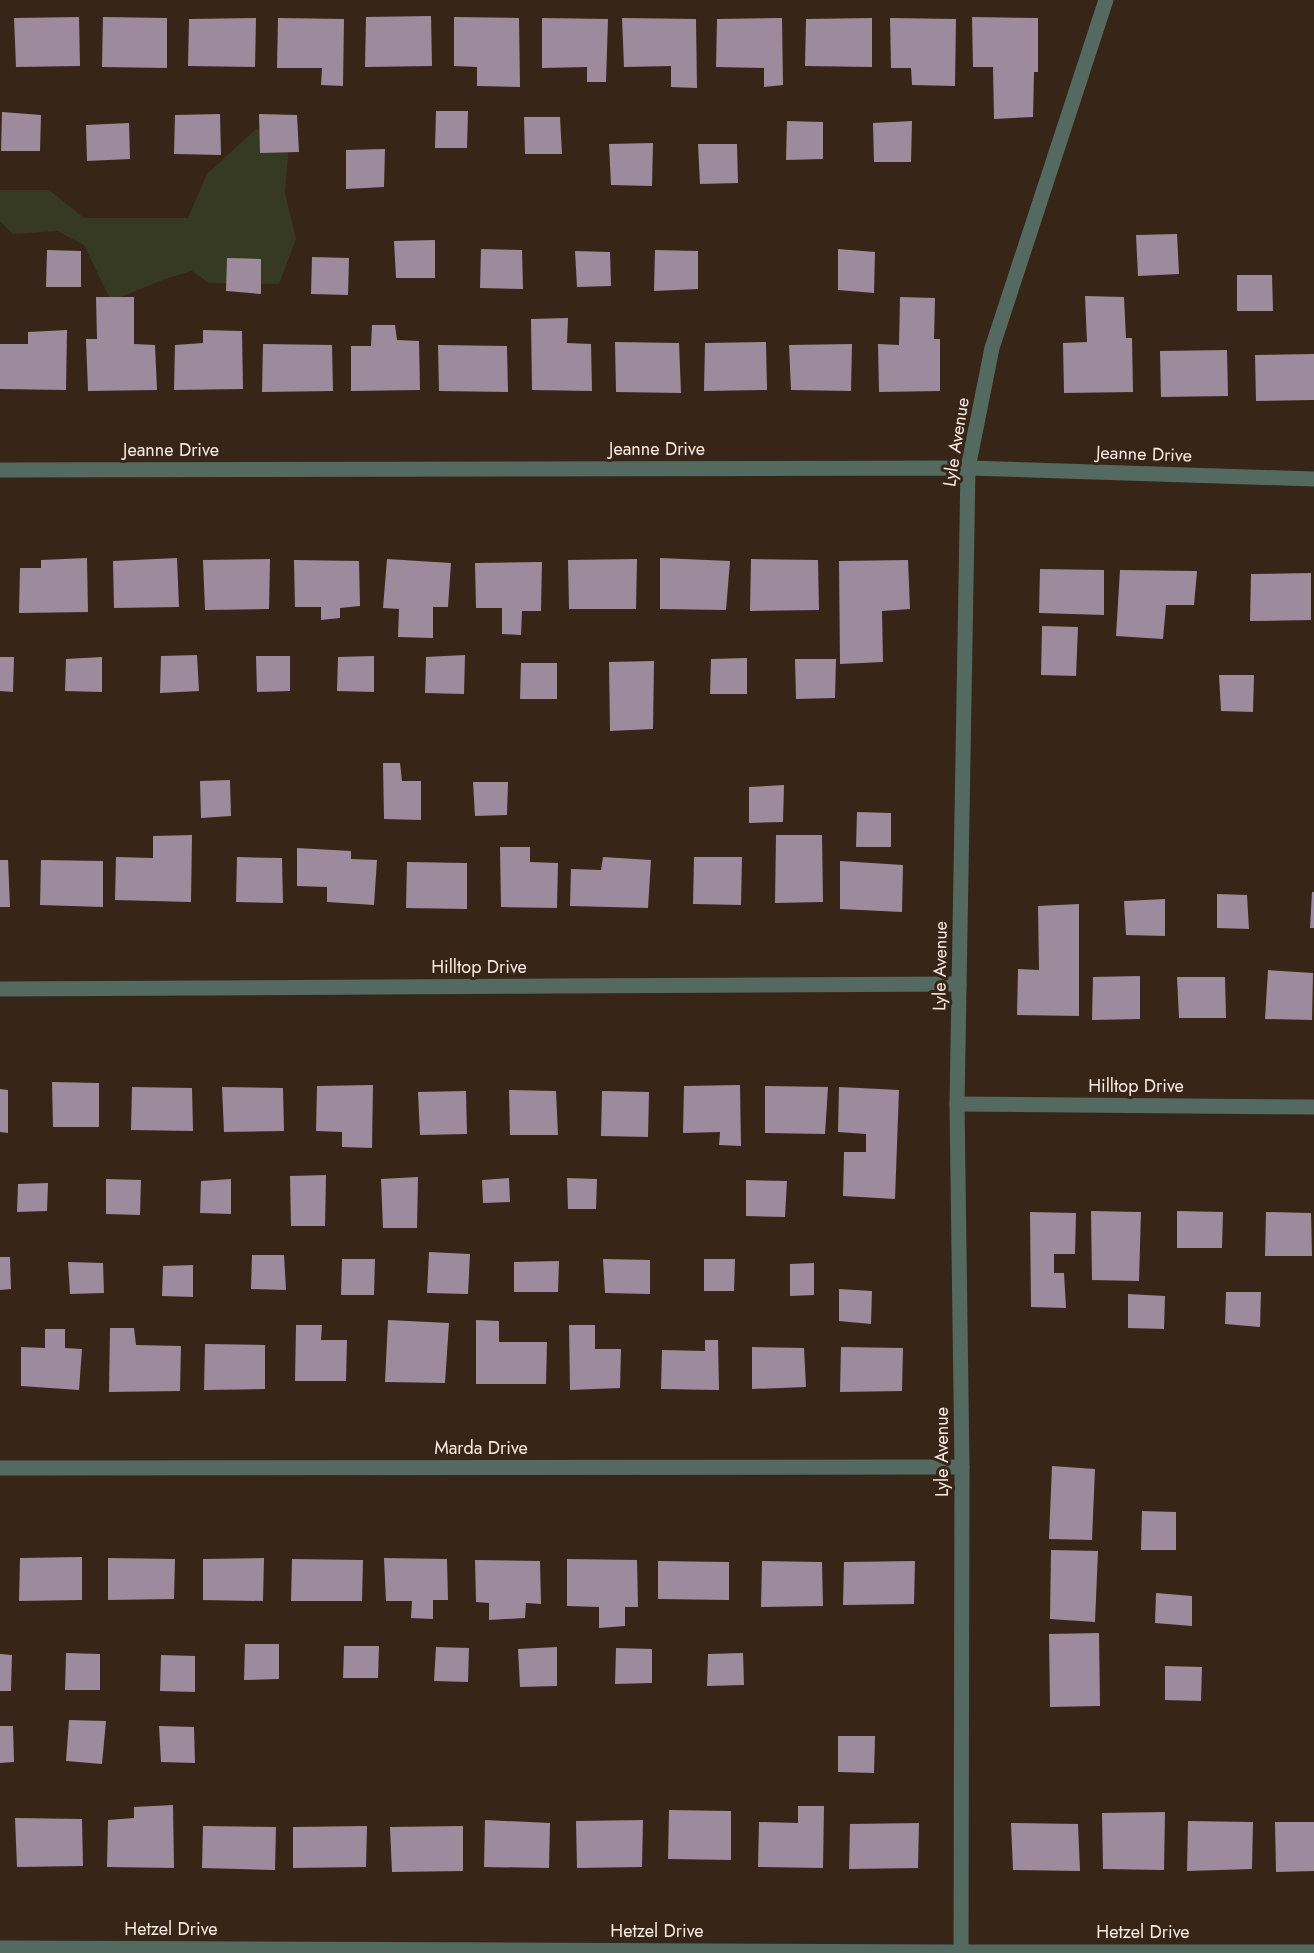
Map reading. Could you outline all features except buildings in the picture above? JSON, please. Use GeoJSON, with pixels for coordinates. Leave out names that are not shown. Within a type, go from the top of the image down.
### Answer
{"type":"FeatureCollection","features":[{"type":"Feature","properties":{"kind":"street","name":"Lyle Avenue"},"geometry":{"type":"LineString","coordinates":[[961,1952],[962,1467],[957,1104],[968,468],[992,348],[1106,0]]}},
{"type":"Feature","properties":{"kind":"street","name":"Jeanne Drive"},"geometry":{"type":"LineString","coordinates":[[0,470],[968,468],[1314,479]]}},
{"type":"Feature","properties":{"kind":"street","name":"Hilltop Drive"},"geometry":{"type":"LineString","coordinates":[[0,989],[959,984]]}},
{"type":"Feature","properties":{"kind":"street","name":"Hilltop Drive"},"geometry":{"type":"LineString","coordinates":[[957,1104],[1314,1107]]}},
{"type":"Feature","properties":{"kind":"street","name":"Marda Drive"},"geometry":{"type":"LineString","coordinates":[[0,1468],[962,1467]]}},
{"type":"Feature","properties":{"kind":"street","name":"Hetzel Drive"},"geometry":{"type":"LineString","coordinates":[[0,1948],[1314,1952]]}},
{"type":"Feature","properties":{"kind":"green space"},"geometry":{"type":"Polygon","coordinates":[[[256,129],[289,145],[285,193],[296,239],[279,284],[209,283],[192,271],[165,279],[111,301],[84,245],[57,231],[13,234],[0,221],[0,190],[49,190],[84,218],[188,218],[207,174],[256,129]]]}}]}
